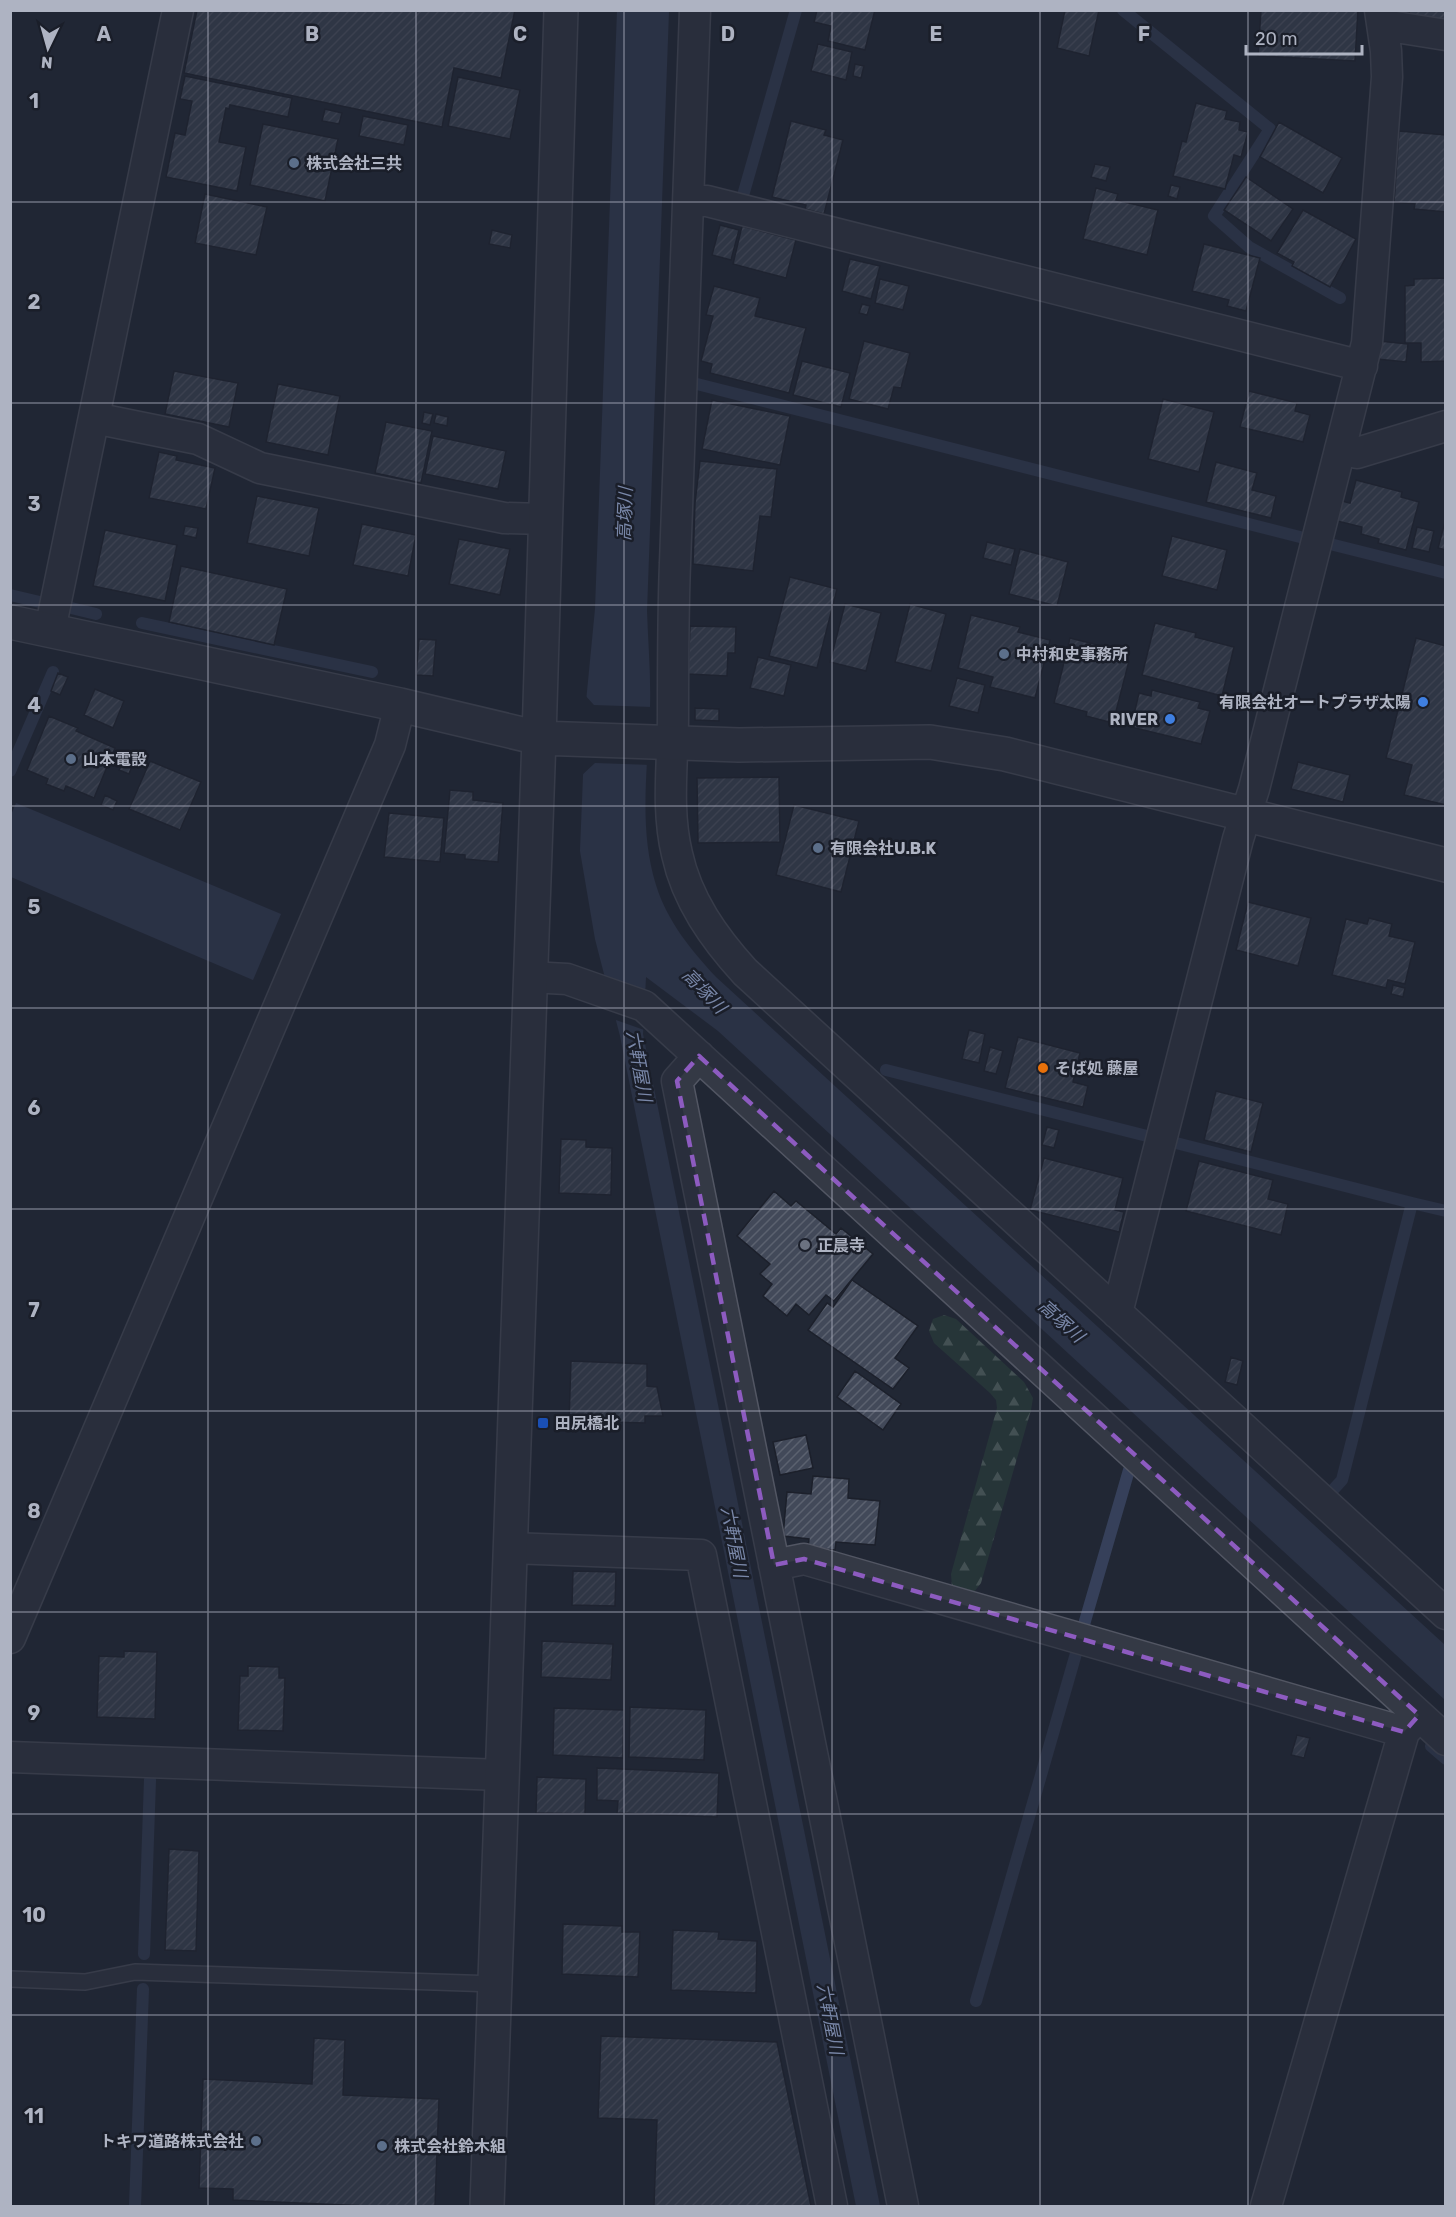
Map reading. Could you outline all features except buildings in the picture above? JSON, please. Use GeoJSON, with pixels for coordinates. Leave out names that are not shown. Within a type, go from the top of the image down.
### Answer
{"type":"FeatureCollection","features":[{"type":"Feature","properties":{"kind":"street"},"geometry":{"type":"LineString","coordinates":[[50,630],[178,10]]}},
{"type":"Feature","properties":{"kind":"street"},"geometry":{"type":"LineString","coordinates":[[487,2206],[539,738],[561,10]]}},
{"type":"Feature","properties":{"kind":"street"},"geometry":{"type":"LineString","coordinates":[[695,10],[667,742],[671,822],[677,855],[687,888],[703,919],[722,947],[754,980],[1446,1614]]}},
{"type":"Feature","properties":{"kind":"street"},"geometry":{"type":"LineString","coordinates":[[1117,1313],[1367,343],[1387,77],[1381,18],[1446,35]]}},
{"type":"Feature","properties":{"kind":"street"},"geometry":{"type":"LineString","coordinates":[[689,200],[707,201],[1362,366]]}},
{"type":"Feature","properties":{"kind":"street"},"geometry":{"type":"LineString","coordinates":[[94,418],[198,440],[260,468],[504,518],[545,519]]}},
{"type":"Feature","properties":{"kind":"street"},"geometry":{"type":"LineString","coordinates":[[1340,449],[1357,453],[1446,426]]}},
{"type":"Feature","properties":{"kind":"street"},"geometry":{"type":"LineString","coordinates":[[10,622],[400,705],[539,738],[739,745],[892,741],[930,742],[968,747],[1005,754],[1446,865]]}},
{"type":"Feature","properties":{"kind":"street"},"geometry":{"type":"LineString","coordinates":[[10,1638],[390,745],[400,705]]}},
{"type":"Feature","properties":{"kind":"street"},"geometry":{"type":"LineString","coordinates":[[530,977],[567,979],[644,1005],[1412,1724]]}},
{"type":"Feature","properties":{"kind":"street"},"geometry":{"type":"LineString","coordinates":[[699,1056],[677,1081],[903,2206]]}},
{"type":"Feature","properties":{"kind":"street"},"geometry":{"type":"LineString","coordinates":[[510,1548],[701,1555],[832,2206]]}},
{"type":"Feature","properties":{"kind":"street"},"geometry":{"type":"LineString","coordinates":[[774,1565],[804,1559],[1412,1724],[1446,1740]]}},
{"type":"Feature","properties":{"kind":"street"},"geometry":{"type":"LineString","coordinates":[[1266,2206],[1412,1724]]}},
{"type":"Feature","properties":{"kind":"street"},"geometry":{"type":"LineString","coordinates":[[10,1757],[502,1775]]}},
{"type":"Feature","properties":{"kind":"lane"},"geometry":{"type":"LineString","coordinates":[[10,1979],[85,1982],[135,1972],[495,1984]]}},
{"type":"Feature","properties":{"kind":"highlighted area"},"geometry":{"type":"Polygon","coordinates":[[[699,1056],[1419,1715],[1404,1732],[804,1559],[774,1565],[677,1081],[699,1056]]]}},
{"type":"Feature","properties":{"kind":"green space"},"geometry":{"type":"Polygon","coordinates":[[[944,1315],[956,1319],[1024,1382],[1033,1398],[981,1583],[974,1592],[952,1587],[951,1574],[997,1408],[996,1400],[990,1393],[934,1343],[929,1331],[933,1319],[944,1315]]]}},
{"type":"Feature","properties":{"kind":"water"},"geometry":{"type":"Polygon","coordinates":[[[617,11],[669,11],[647,611],[650,695],[646,797],[650,863],[666,911],[689,946],[716,977],[1445,1645],[1445,1700],[718,1031],[646,977],[643,1034],[880,2206],[856,2206],[620,1036],[595,939],[580,851],[586,702],[595,609],[617,11]]]}},
{"type":"Feature","properties":{"kind":"water"},"geometry":{"type":"Polygon","coordinates":[[[16,803],[281,914],[253,980],[11,877],[11,815],[16,803]]]}},
{"type":"Feature","properties":{"kind":"pier"},"geometry":{"type":"Polygon","coordinates":[[[584,694],[594,705],[653,707],[651,765],[595,763],[580,777],[584,694]]]}},
{"type":"Feature","properties":{"kind":"pier"},"geometry":{"type":"Polygon","coordinates":[[[602,979],[648,995],[647,1031],[613,1019],[602,979]]]}},
{"type":"Feature","properties":{"kind":"waterway"},"geometry":{"type":"LineString","coordinates":[[744,192],[796,10]]}},
{"type":"Feature","properties":{"kind":"waterway"},"geometry":{"type":"LineString","coordinates":[[1123,10],[1270,129],[1214,216],[1249,247],[1340,298]]}},
{"type":"Feature","properties":{"kind":"waterway"},"geometry":{"type":"LineString","coordinates":[[697,384],[1300,537]]}},
{"type":"Feature","properties":{"kind":"waterway"},"geometry":{"type":"LineString","coordinates":[[1334,545],[1446,573]]}},
{"type":"Feature","properties":{"kind":"waterway"},"geometry":{"type":"LineString","coordinates":[[10,595],[44,603]]}},
{"type":"Feature","properties":{"kind":"waterway"},"geometry":{"type":"LineString","coordinates":[[67,607],[96,614]]}},
{"type":"Feature","properties":{"kind":"waterway"},"geometry":{"type":"LineString","coordinates":[[142,623],[372,672]]}},
{"type":"Feature","properties":{"kind":"waterway"},"geometry":{"type":"LineString","coordinates":[[10,771],[53,672]]}},
{"type":"Feature","properties":{"kind":"waterway"},"geometry":{"type":"LineString","coordinates":[[886,1070],[1147,1136]]}},
{"type":"Feature","properties":{"kind":"waterway"},"geometry":{"type":"LineString","coordinates":[[1176,1143],[1412,1203]]}},
{"type":"Feature","properties":{"kind":"waterway"},"geometry":{"type":"LineString","coordinates":[[1332,1491],[1342,1480],[1412,1203],[1446,1211]]}},
{"type":"Feature","properties":{"kind":"waterway"},"geometry":{"type":"LineString","coordinates":[[1083,1628],[1129,1470]]}},
{"type":"Feature","properties":{"kind":"waterway"},"geometry":{"type":"LineString","coordinates":[[976,2001],[1077,1650]]}},
{"type":"Feature","properties":{"kind":"waterway"},"geometry":{"type":"LineString","coordinates":[[1431,1746],[1446,1759]]}},
{"type":"Feature","properties":{"kind":"waterway"},"geometry":{"type":"LineString","coordinates":[[144,1954],[150,1780]]}},
{"type":"Feature","properties":{"kind":"waterway"},"geometry":{"type":"LineString","coordinates":[[135,2206],[143,1989]]}},
{"type":"Feature","properties":{"kind":"place","name":"株式会社三共"},"geometry":{"type":"Point","coordinates":[294,163]}},
{"type":"Feature","properties":{"kind":"place","name":"中村和史事務所"},"geometry":{"type":"Point","coordinates":[1004,654]}},
{"type":"Feature","properties":{"kind":"place","name":"有限会社オートプラザ太陽"},"geometry":{"type":"Point","coordinates":[1423,702]}},
{"type":"Feature","properties":{"kind":"place","name":"RIVER"},"geometry":{"type":"Point","coordinates":[1170,719]}},
{"type":"Feature","properties":{"kind":"place","name":"山本電設"},"geometry":{"type":"Point","coordinates":[71,759]}},
{"type":"Feature","properties":{"kind":"place","name":"有限会社U.B.K"},"geometry":{"type":"Point","coordinates":[818,848]}},
{"type":"Feature","properties":{"kind":"place","name":"そば処 藤屋"},"geometry":{"type":"Point","coordinates":[1043,1068]}},
{"type":"Feature","properties":{"kind":"place","name":"正晨寺"},"geometry":{"type":"Point","coordinates":[805,1245]}},
{"type":"Feature","properties":{"kind":"place","name":"田尻橋北"},"geometry":{"type":"Point","coordinates":[543,1423]}},
{"type":"Feature","properties":{"kind":"place","name":"トキワ道路株式会社"},"geometry":{"type":"Point","coordinates":[256,2141]}},
{"type":"Feature","properties":{"kind":"place","name":"株式会社鈴木組"},"geometry":{"type":"Point","coordinates":[382,2146]}},
{"type":"Feature","properties":{"kind":"water label","name":"高塚川"},"geometry":{"type":"Point","coordinates":[625,514]}},
{"type":"Feature","properties":{"kind":"water label","name":"高塚川"},"geometry":{"type":"Point","coordinates":[704,991]}},
{"type":"Feature","properties":{"kind":"water label","name":"六軒屋川"},"geometry":{"type":"Point","coordinates":[639,1066]}},
{"type":"Feature","properties":{"kind":"water label","name":"高塚川"},"geometry":{"type":"Point","coordinates":[1061,1321]}},
{"type":"Feature","properties":{"kind":"water label","name":"六軒屋川"},"geometry":{"type":"Point","coordinates":[734,1542]}},
{"type":"Feature","properties":{"kind":"water label","name":"六軒屋川"},"geometry":{"type":"Point","coordinates":[830,2019]}}]}
